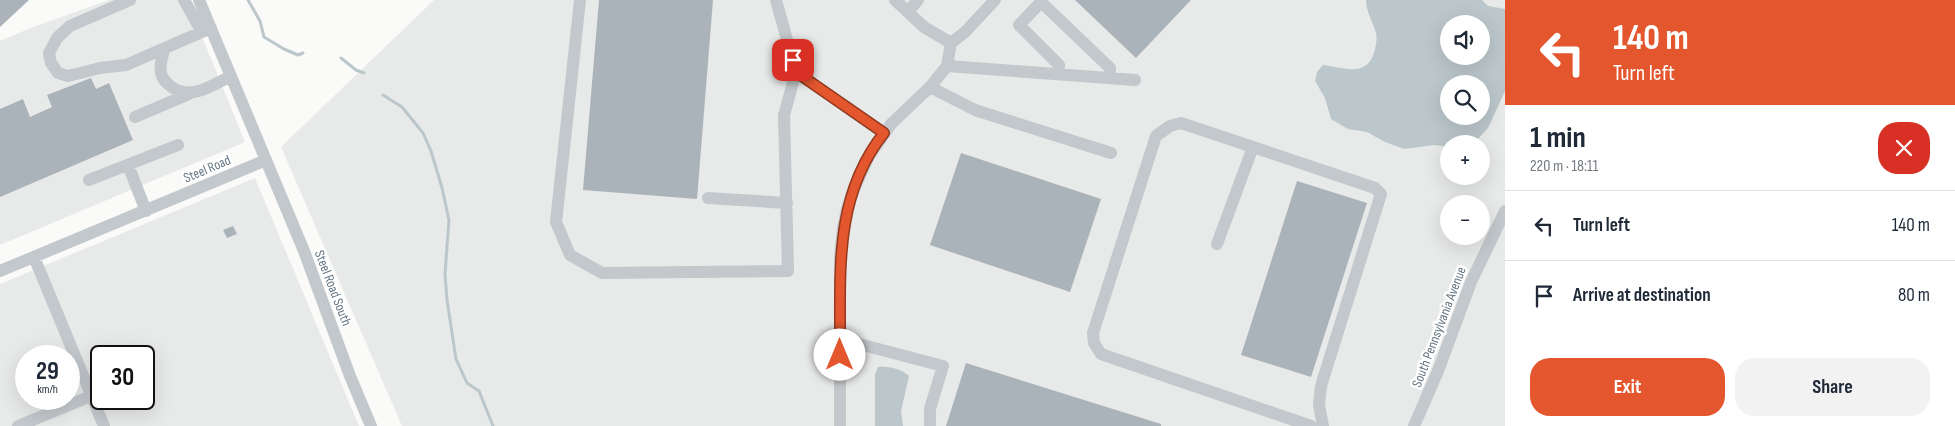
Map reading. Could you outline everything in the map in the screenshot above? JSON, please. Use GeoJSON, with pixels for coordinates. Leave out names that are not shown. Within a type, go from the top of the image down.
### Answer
{"type":"FeatureCollection","features":[{"type":"Feature","properties":{"kind":"street"},"geometry":{"type":"LineString","coordinates":[[130,0],[70,26],[57,38],[49,53],[58,73],[68,76],[100,68],[126,65],[206,30]]}},
{"type":"Feature","properties":{"kind":"street"},"geometry":{"type":"LineString","coordinates":[[184,0],[206,30],[231,76],[266,160]]}},
{"type":"Feature","properties":{"kind":"street"},"geometry":{"type":"LineString","coordinates":[[199,0],[206,30]]}},
{"type":"Feature","properties":{"kind":"street"},"geometry":{"type":"LineString","coordinates":[[580,0],[556,222],[570,255],[602,273],[788,271],[784,115],[796,72],[776,0]]}},
{"type":"Feature","properties":{"kind":"street"},"geometry":{"type":"LineString","coordinates":[[895,0],[924,28],[951,43]]}},
{"type":"Feature","properties":{"kind":"street"},"geometry":{"type":"LineString","coordinates":[[908,12],[918,0]]}},
{"type":"Feature","properties":{"kind":"street"},"geometry":{"type":"LineString","coordinates":[[840,426],[840,257],[845,219],[853,191],[860,173],[884,133],[904,110],[930,87],[947,66],[951,43],[965,32],[989,2]]}},
{"type":"Feature","properties":{"kind":"street"},"geometry":{"type":"LineString","coordinates":[[1058,74],[1059,65],[1019,25],[1041,2],[1110,68],[1110,78]]}},
{"type":"Feature","properties":{"kind":"street"},"geometry":{"type":"LineString","coordinates":[[164,49],[159,70],[163,80],[176,91],[189,94]]}},
{"type":"Feature","properties":{"kind":"street"},"geometry":{"type":"LineString","coordinates":[[947,66],[1135,80]]}},
{"type":"Feature","properties":{"kind":"street"},"geometry":{"type":"LineString","coordinates":[[796,72],[884,133]]}},
{"type":"Feature","properties":{"kind":"street"},"geometry":{"type":"LineString","coordinates":[[135,117],[231,76]]}},
{"type":"Feature","properties":{"kind":"street"},"geometry":{"type":"LineString","coordinates":[[930,87],[975,110],[1111,153]]}},
{"type":"Feature","properties":{"kind":"street"},"geometry":{"type":"LineString","coordinates":[[1311,426],[1101,354],[1094,343],[1093,333],[1156,136],[1170,126],[1181,124],[1253,147],[1375,188],[1381,194],[1321,386],[1319,406],[1323,426]]}},
{"type":"Feature","properties":{"kind":"street"},"geometry":{"type":"LineString","coordinates":[[90,180],[178,145]]}},
{"type":"Feature","properties":{"kind":"street"},"geometry":{"type":"LineString","coordinates":[[1217,244],[1253,147]]}},
{"type":"Feature","properties":{"kind":"street","name":"Steel Road"},"geometry":{"type":"LineString","coordinates":[[0,271],[266,160]]}},
{"type":"Feature","properties":{"kind":"street","name":"Steel Road South"},"geometry":{"type":"LineString","coordinates":[[266,160],[304,251],[350,376],[371,426]]}},
{"type":"Feature","properties":{"kind":"street"},"geometry":{"type":"LineString","coordinates":[[128,165],[146,211]]}},
{"type":"Feature","properties":{"kind":"street"},"geometry":{"type":"LineString","coordinates":[[708,198],[787,203]]}},
{"type":"Feature","properties":{"kind":"street","name":"South Pennsylvania Avenue"},"geometry":{"type":"LineString","coordinates":[[1414,426],[1438,371],[1471,282],[1505,211]]}},
{"type":"Feature","properties":{"kind":"street"},"geometry":{"type":"LineString","coordinates":[[34,257],[90,394]]}},
{"type":"Feature","properties":{"kind":"street"},"geometry":{"type":"LineString","coordinates":[[840,338],[943,366],[930,409],[930,426]]}},
{"type":"Feature","properties":{"kind":"street"},"geometry":{"type":"LineString","coordinates":[[18,426],[90,396]]}},
{"type":"Feature","properties":{"kind":"street"},"geometry":{"type":"LineString","coordinates":[[97,410],[104,426]]}},
{"type":"Feature","properties":{"kind":"shaded area"},"geometry":{"type":"Polygon","coordinates":[[[109,0],[187,0],[245,142],[0,245],[0,41],[109,0]]]}},
{"type":"Feature","properties":{"kind":"shaded area"},"geometry":{"type":"Polygon","coordinates":[[[434,0],[1505,0],[1505,426],[402,426],[281,147],[434,0]]]}},
{"type":"Feature","properties":{"kind":"shaded area"},"geometry":{"type":"Polygon","coordinates":[[[1366,0],[1482,0],[1488,6],[1505,9],[1505,91],[1490,124],[1490,75],[1440,75],[1440,125],[1489,125],[1481,135],[1440,135],[1440,146],[1404,149],[1385,142],[1367,132],[1348,129],[1331,119],[1325,98],[1315,81],[1317,72],[1323,65],[1353,69],[1365,66],[1370,61],[1375,50],[1376,36],[1366,0]]]}},
{"type":"Feature","properties":{"kind":"shaded area"},"geometry":{"type":"Polygon","coordinates":[[[255,178],[359,426],[0,426],[0,284],[255,178]]]}},
{"type":"Feature","properties":{"kind":"shaded area"},"geometry":{"type":"Polygon","coordinates":[[[878,367],[895,368],[909,376],[901,411],[903,426],[875,426],[875,374],[878,367]]]}},
{"type":"Feature","properties":{"kind":"building"},"geometry":{"type":"Polygon","coordinates":[[[0,0],[29,0],[0,27],[0,0]]]}},
{"type":"Feature","properties":{"kind":"building"},"geometry":{"type":"Polygon","coordinates":[[[599,0],[713,0],[697,199],[583,190],[599,0]]]}},
{"type":"Feature","properties":{"kind":"building"},"geometry":{"type":"Polygon","coordinates":[[[1075,0],[1191,0],[1136,58],[1075,0]]]}},
{"type":"Feature","properties":{"kind":"building"},"geometry":{"type":"Polygon","coordinates":[[[91,78],[96,89],[109,83],[133,140],[0,197],[0,109],[23,99],[30,117],[52,107],[47,95],[91,78]]]}},
{"type":"Feature","properties":{"kind":"building"},"geometry":{"type":"Polygon","coordinates":[[[961,153],[1101,199],[1070,292],[930,245],[961,153]]]}},
{"type":"Feature","properties":{"kind":"building"},"geometry":{"type":"Polygon","coordinates":[[[1297,181],[1367,203],[1311,377],[1241,355],[1297,181]]]}},
{"type":"Feature","properties":{"kind":"building"},"geometry":{"type":"Polygon","coordinates":[[[233,226],[237,234],[227,238],[223,230],[233,226]]]}},
{"type":"Feature","properties":{"kind":"building"},"geometry":{"type":"Polygon","coordinates":[[[966,363],[1161,424],[1161,426],[946,426],[966,363]]]}},
{"type":"Feature","properties":{"kind":"waterway"},"geometry":{"type":"LineString","coordinates":[[248,0],[260,21],[264,37],[298,55],[303,53]]}},
{"type":"Feature","properties":{"kind":"waterway"},"geometry":{"type":"LineString","coordinates":[[341,58],[356,70],[364,73]]}},
{"type":"Feature","properties":{"kind":"waterway"},"geometry":{"type":"LineString","coordinates":[[383,95],[402,107],[423,133],[431,151],[449,220],[445,274],[456,359],[467,383],[479,391],[493,426]]}},
{"type":"Feature","properties":{"kind":"route"},"geometry":{"type":"LineString","coordinates":[[793,60],[796,72],[884,133],[860,173],[847,209],[843,228],[840,257],[840,355]]}}]}
